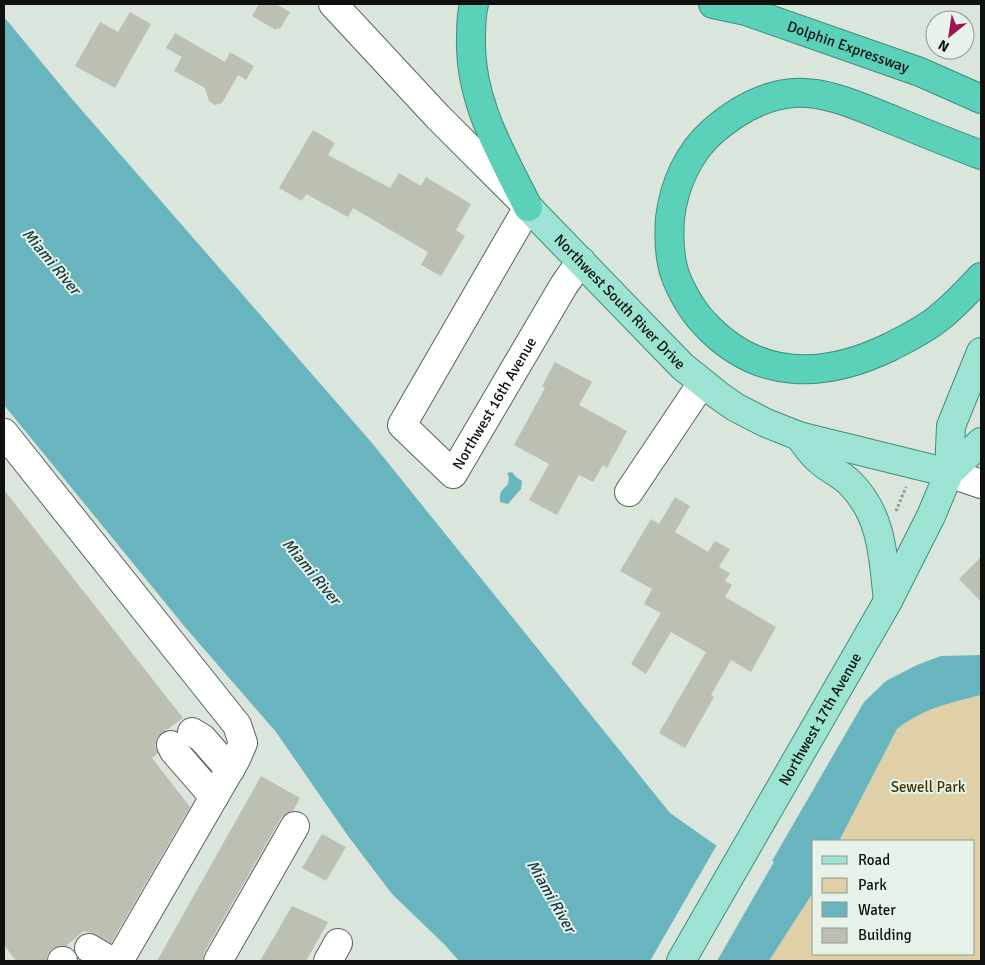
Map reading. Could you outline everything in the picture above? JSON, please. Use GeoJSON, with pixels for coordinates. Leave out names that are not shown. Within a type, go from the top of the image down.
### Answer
{"type":"FeatureCollection","features":[{"type":"Feature","properties":{"kind":"highway"},"geometry":{"type":"LineString","coordinates":[[474,4],[471,13],[470,56],[474,83],[488,128],[528,207]]}},
{"type":"Feature","properties":{"kind":"highway","name":"Dolphin Expressway"},"geometry":{"type":"LineString","coordinates":[[713,4],[746,11],[920,72],[981,99]]}},
{"type":"Feature","properties":{"kind":"highway"},"geometry":{"type":"LineString","coordinates":[[981,155],[842,101],[816,94],[793,93],[765,100],[725,120],[706,137],[689,159],[678,183],[672,205],[669,233],[672,264],[684,292],[697,315],[718,338],[736,352],[758,362],[793,369],[823,368],[850,364],[913,336],[939,319],[981,277]]}},
{"type":"Feature","properties":{"kind":"main road","name":"Northwest South River Drive"},"geometry":{"type":"LineString","coordinates":[[528,207],[660,344],[702,383],[718,395],[750,415],[799,436],[949,473]]}},
{"type":"Feature","properties":{"kind":"main road","name":"Northwest 17th Avenue"},"geometry":{"type":"LineString","coordinates":[[681,961],[888,601],[931,516],[949,473],[951,426],[981,352]]}},
{"type":"Feature","properties":{"kind":"main road"},"geometry":{"type":"LineString","coordinates":[[799,436],[819,460],[851,484],[869,509],[881,539],[888,601]]}},
{"type":"Feature","properties":{"kind":"main road","name":"Northwest 17th Avenue"},"geometry":{"type":"LineString","coordinates":[[949,473],[981,442]]}},
{"type":"Feature","properties":{"kind":"street","name":"Northwest South River Drive"},"geometry":{"type":"LineString","coordinates":[[332,4],[355,15],[432,110],[528,207]]}},
{"type":"Feature","properties":{"kind":"street","name":"Northwest 16th Avenue"},"geometry":{"type":"LineString","coordinates":[[528,207],[402,425],[453,474],[564,285],[581,261]]}},
{"type":"Feature","properties":{"kind":"street"},"geometry":{"type":"LineString","coordinates":[[629,492],[702,383]]}},
{"type":"Feature","properties":{"kind":"street"},"geometry":{"type":"LineString","coordinates":[[4,434],[237,725],[243,743],[230,770],[119,961]]}},
{"type":"Feature","properties":{"kind":"street","name":"Northwest South River Drive"},"geometry":{"type":"LineString","coordinates":[[949,473],[981,484]]}},
{"type":"Feature","properties":{"kind":"street"},"geometry":{"type":"LineString","coordinates":[[214,797],[181,739],[202,738],[230,770]]}},
{"type":"Feature","properties":{"kind":"street"},"geometry":{"type":"LineString","coordinates":[[218,961],[296,826]]}},
{"type":"Feature","properties":{"kind":"path"},"geometry":{"type":"LineString","coordinates":[[893,518],[907,483]]}},
{"type":"Feature","properties":{"kind":"path"},"geometry":{"type":"LineString","coordinates":[[905,489],[911,492]]}},
{"type":"Feature","properties":{"kind":"green space","name":"Sewell Park"},"geometry":{"type":"Polygon","coordinates":[[[981,695],[981,961],[769,961],[812,894],[812,955],[975,955],[975,840],[840,840],[897,729],[927,711],[981,695]]]}},
{"type":"Feature","properties":{"kind":"water","name":"Miami River"},"geometry":{"type":"Polygon","coordinates":[[[4,17],[72,99],[372,443],[670,813],[714,844],[765,873],[864,702],[886,681],[917,665],[941,656],[981,655],[981,695],[927,711],[897,729],[840,840],[812,840],[812,894],[769,961],[459,961],[392,894],[348,836],[276,732],[185,627],[4,405],[4,17]]]}},
{"type":"Feature","properties":{"kind":"water"},"geometry":{"type":"Polygon","coordinates":[[[512,472],[522,481],[521,489],[508,504],[500,502],[501,493],[508,484],[509,477],[507,473],[512,472]]]}},
{"type":"Feature","properties":{"kind":"pier"},"geometry":{"type":"Polygon","coordinates":[[[718,843],[764,869],[770,860],[774,862],[717,961],[650,961],[718,843]]]}},
{"type":"Feature","properties":{"kind":"building"},"geometry":{"type":"Polygon","coordinates":[[[259,4],[276,4],[290,12],[280,29],[277,28],[276,30],[252,16],[259,4]]]}},
{"type":"Feature","properties":{"kind":"building"},"geometry":{"type":"Polygon","coordinates":[[[130,12],[151,24],[115,88],[75,66],[100,22],[118,32],[130,12]]]}},
{"type":"Feature","properties":{"kind":"building"},"geometry":{"type":"Polygon","coordinates":[[[175,33],[225,62],[230,52],[254,66],[246,80],[238,75],[222,103],[215,105],[209,101],[205,88],[174,71],[182,57],[166,48],[175,33]]]}},
{"type":"Feature","properties":{"kind":"building"},"geometry":{"type":"Polygon","coordinates":[[[313,130],[335,143],[328,155],[390,188],[399,173],[421,186],[426,177],[471,204],[456,230],[465,236],[441,276],[421,265],[428,252],[353,208],[348,217],[306,194],[302,201],[279,188],[313,130]]]}},
{"type":"Feature","properties":{"kind":"building"},"geometry":{"type":"Polygon","coordinates":[[[555,362],[592,382],[579,405],[627,431],[607,468],[603,465],[593,482],[579,475],[557,515],[529,500],[549,464],[514,445],[545,388],[542,386],[555,362]]]}},
{"type":"Feature","properties":{"kind":"building"},"geometry":{"type":"Polygon","coordinates":[[[4,490],[183,718],[158,736],[155,745],[158,753],[152,758],[190,807],[111,943],[96,934],[84,931],[66,946],[54,948],[48,954],[46,961],[16,961],[4,945],[4,490]]]}},
{"type":"Feature","properties":{"kind":"building"},"geometry":{"type":"Polygon","coordinates":[[[675,497],[690,506],[675,532],[708,552],[715,541],[730,549],[719,567],[730,573],[725,581],[732,585],[725,597],[776,627],[751,672],[731,660],[711,695],[714,697],[685,748],[659,733],[706,652],[671,632],[646,674],[631,664],[661,613],[644,604],[652,589],[620,571],[651,519],[659,524],[675,497]]]}},
{"type":"Feature","properties":{"kind":"building"},"geometry":{"type":"Polygon","coordinates":[[[981,557],[981,602],[959,579],[981,557]]]}},
{"type":"Feature","properties":{"kind":"building"},"geometry":{"type":"Polygon","coordinates":[[[261,776],[300,798],[293,811],[281,818],[204,953],[202,961],[157,961],[261,776]]]}},
{"type":"Feature","properties":{"kind":"building"},"geometry":{"type":"Polygon","coordinates":[[[322,834],[346,847],[326,881],[302,868],[322,834]]]}},
{"type":"Feature","properties":{"kind":"building"},"geometry":{"type":"Polygon","coordinates":[[[292,906],[328,922],[306,961],[260,961],[292,906]]]}}]}
